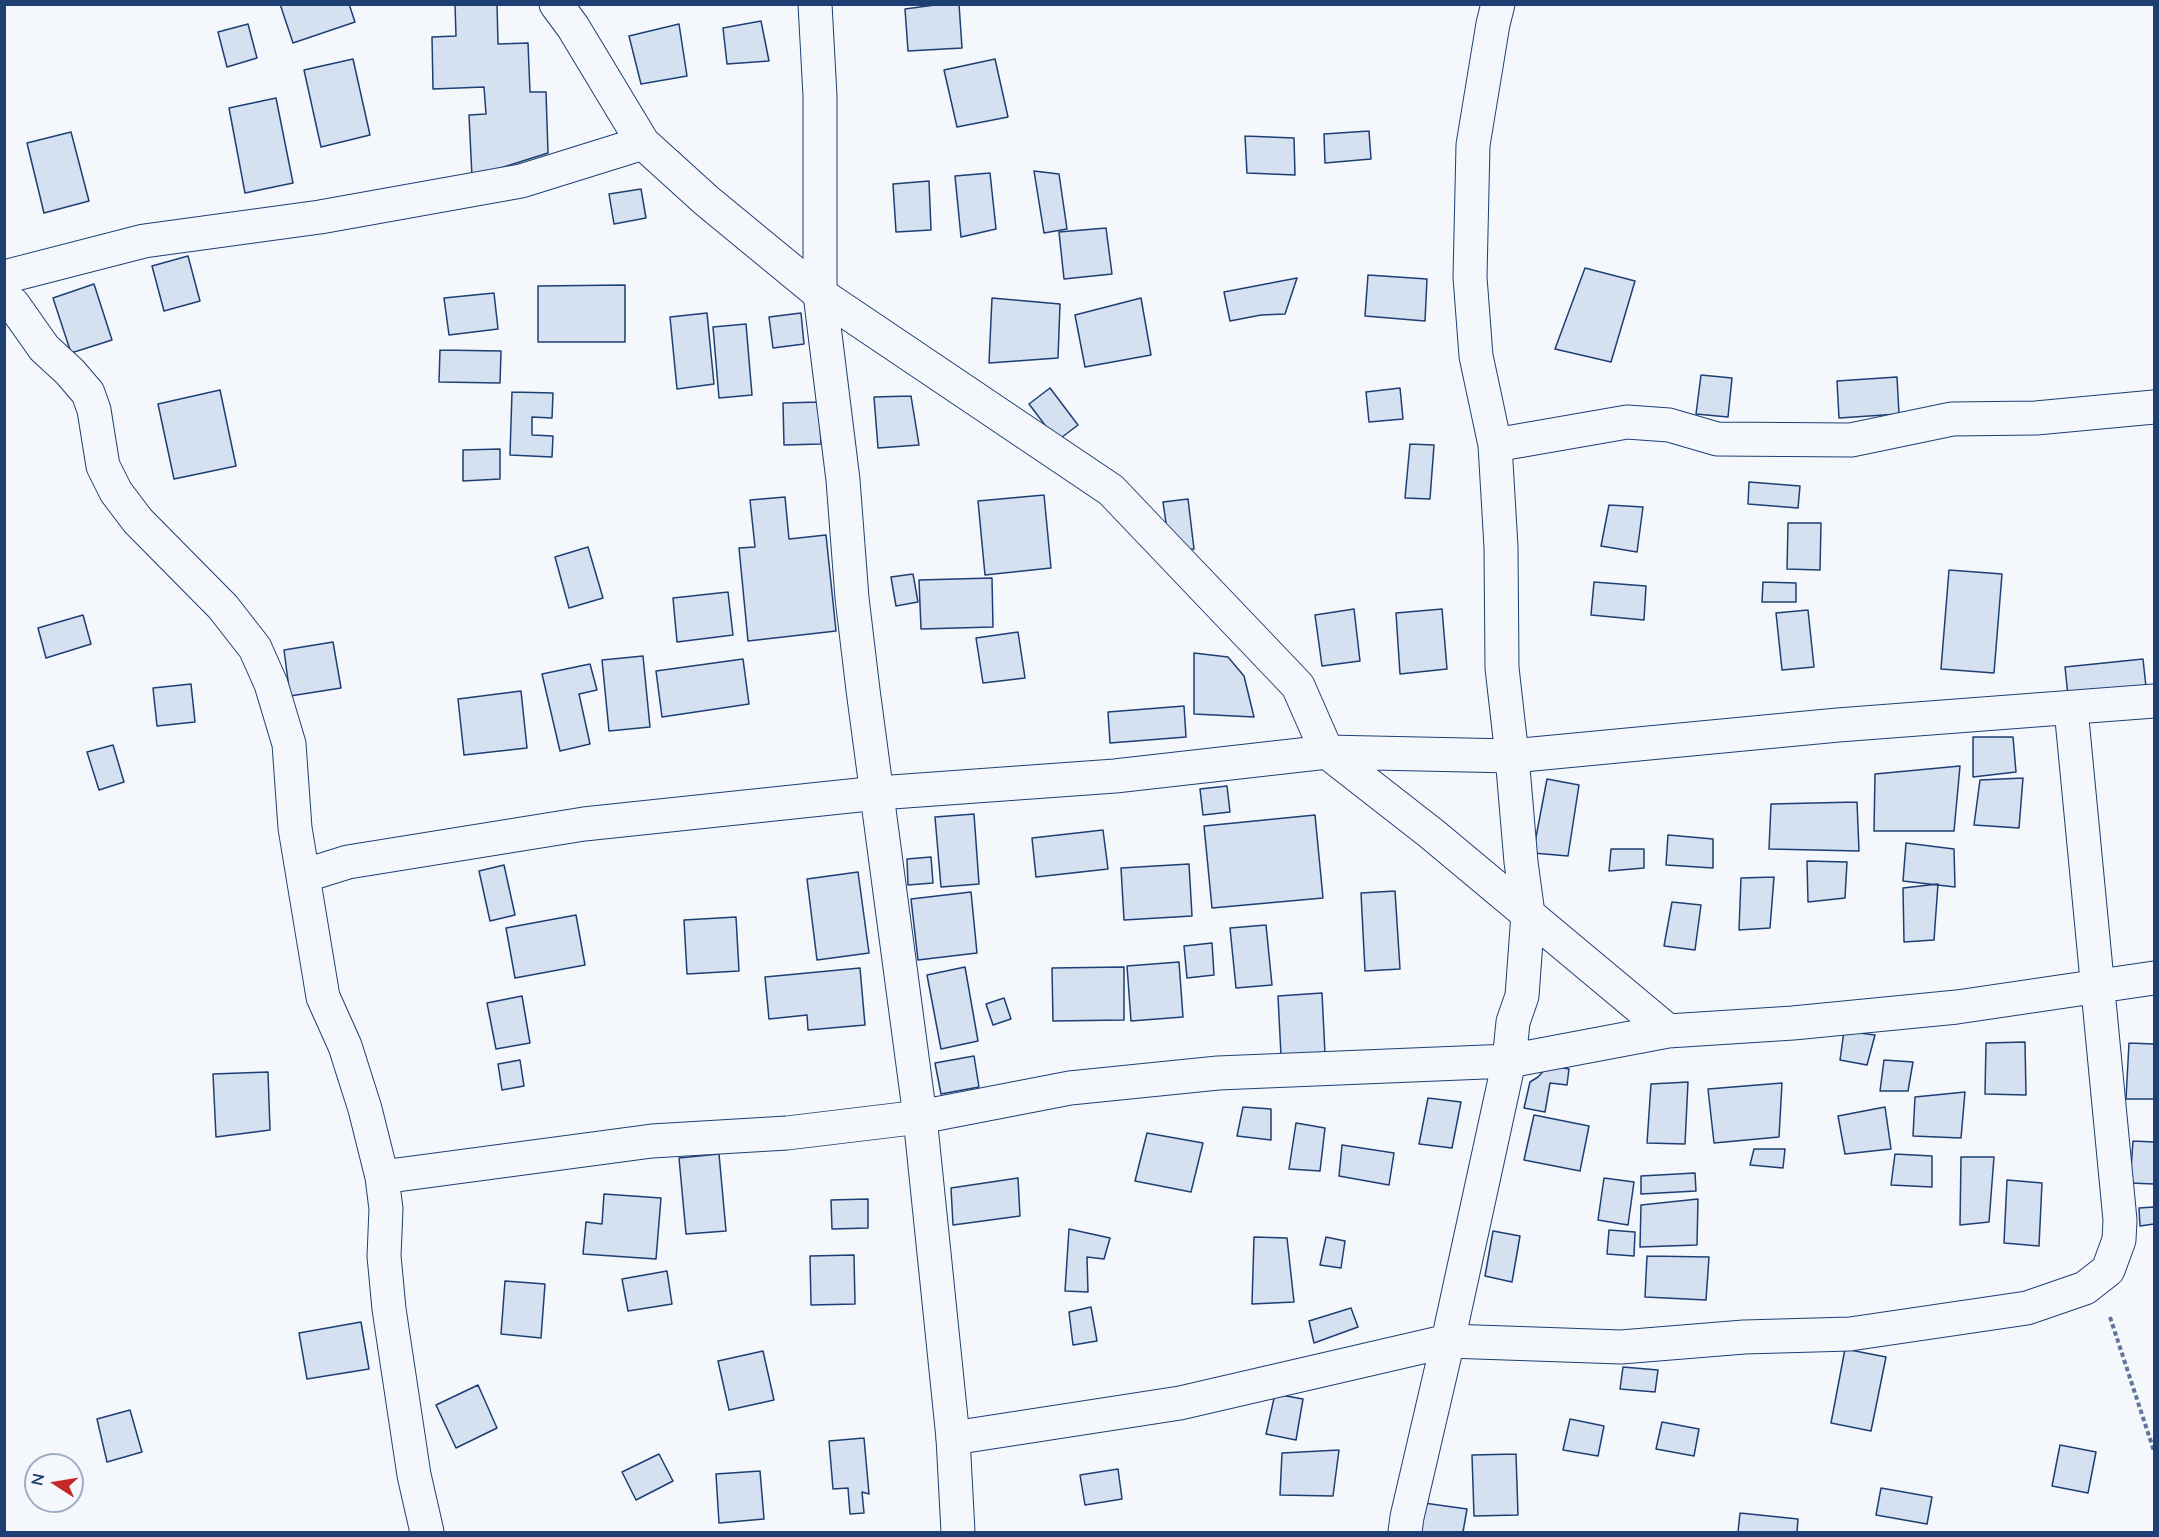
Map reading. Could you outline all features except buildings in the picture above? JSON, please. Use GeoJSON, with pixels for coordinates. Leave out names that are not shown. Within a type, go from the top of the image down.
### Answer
{"type":"FeatureCollection","features":[{"type":"Feature","properties":{"kind":"street"},"geometry":{"type":"LineString","coordinates":[[556,4],[573,27],[643,143],[707,201],[820,294],[1111,490],[1298,686],[1327,753],[1432,834],[1668,1031]]}},
{"type":"Feature","properties":{"kind":"street"},"geometry":{"type":"LineString","coordinates":[[815,4],[820,96],[820,294],[843,480],[852,598],[920,1117],[953,1438],[958,1533]]}},
{"type":"Feature","properties":{"kind":"street"},"geometry":{"type":"LineString","coordinates":[[1405,1533],[1509,1061],[1513,1022],[1522,996],[1528,914],[1502,668],[1501,547],[1495,445],[1476,356],[1470,277],[1473,146],[1498,4]]}},
{"type":"Feature","properties":{"kind":"street"},"geometry":{"type":"LineString","coordinates":[[4,277],[144,241],[320,217],[521,181],[643,143]]}},
{"type":"Feature","properties":{"kind":"street"},"geometry":{"type":"LineString","coordinates":[[4,299],[13,304],[44,348],[70,372],[88,393],[94,410],[103,466],[116,492],[138,521],[223,606],[255,648],[271,684],[289,744],[295,828],[323,997],[348,1057],[365,1109],[381,1177],[386,1209],[384,1256],[389,1309],[414,1475],[427,1533]]}},
{"type":"Feature","properties":{"kind":"street"},"geometry":{"type":"LineString","coordinates":[[1495,445],[1628,422],[1669,425],[1717,439],[1851,440],[1952,418],[2036,417],[2154,407]]}},
{"type":"Feature","properties":{"kind":"street"},"geometry":{"type":"LineString","coordinates":[[303,876],[348,862],[584,824],[878,793],[1115,776],[1327,753],[1512,756],[1838,725],[2154,701]]}},
{"type":"Feature","properties":{"kind":"street"},"geometry":{"type":"LineString","coordinates":[[953,1438],[1180,1403],[1448,1341],[1622,1347],[1744,1337],[1850,1334],[2027,1308],[2085,1288],[2108,1270],[2119,1240],[2120,1220],[2071,709]]}},
{"type":"Feature","properties":{"kind":"street"},"geometry":{"type":"LineString","coordinates":[[381,1177],[652,1141],[787,1133],[920,1117],[1070,1088],[1218,1073],[1509,1061],[1668,1031],[1793,1023],[1957,1007],[2154,978]]}},
{"type":"Feature","properties":{"kind":"path"},"geometry":{"type":"LineString","coordinates":[[2096,1280],[2154,1451]]}}]}
